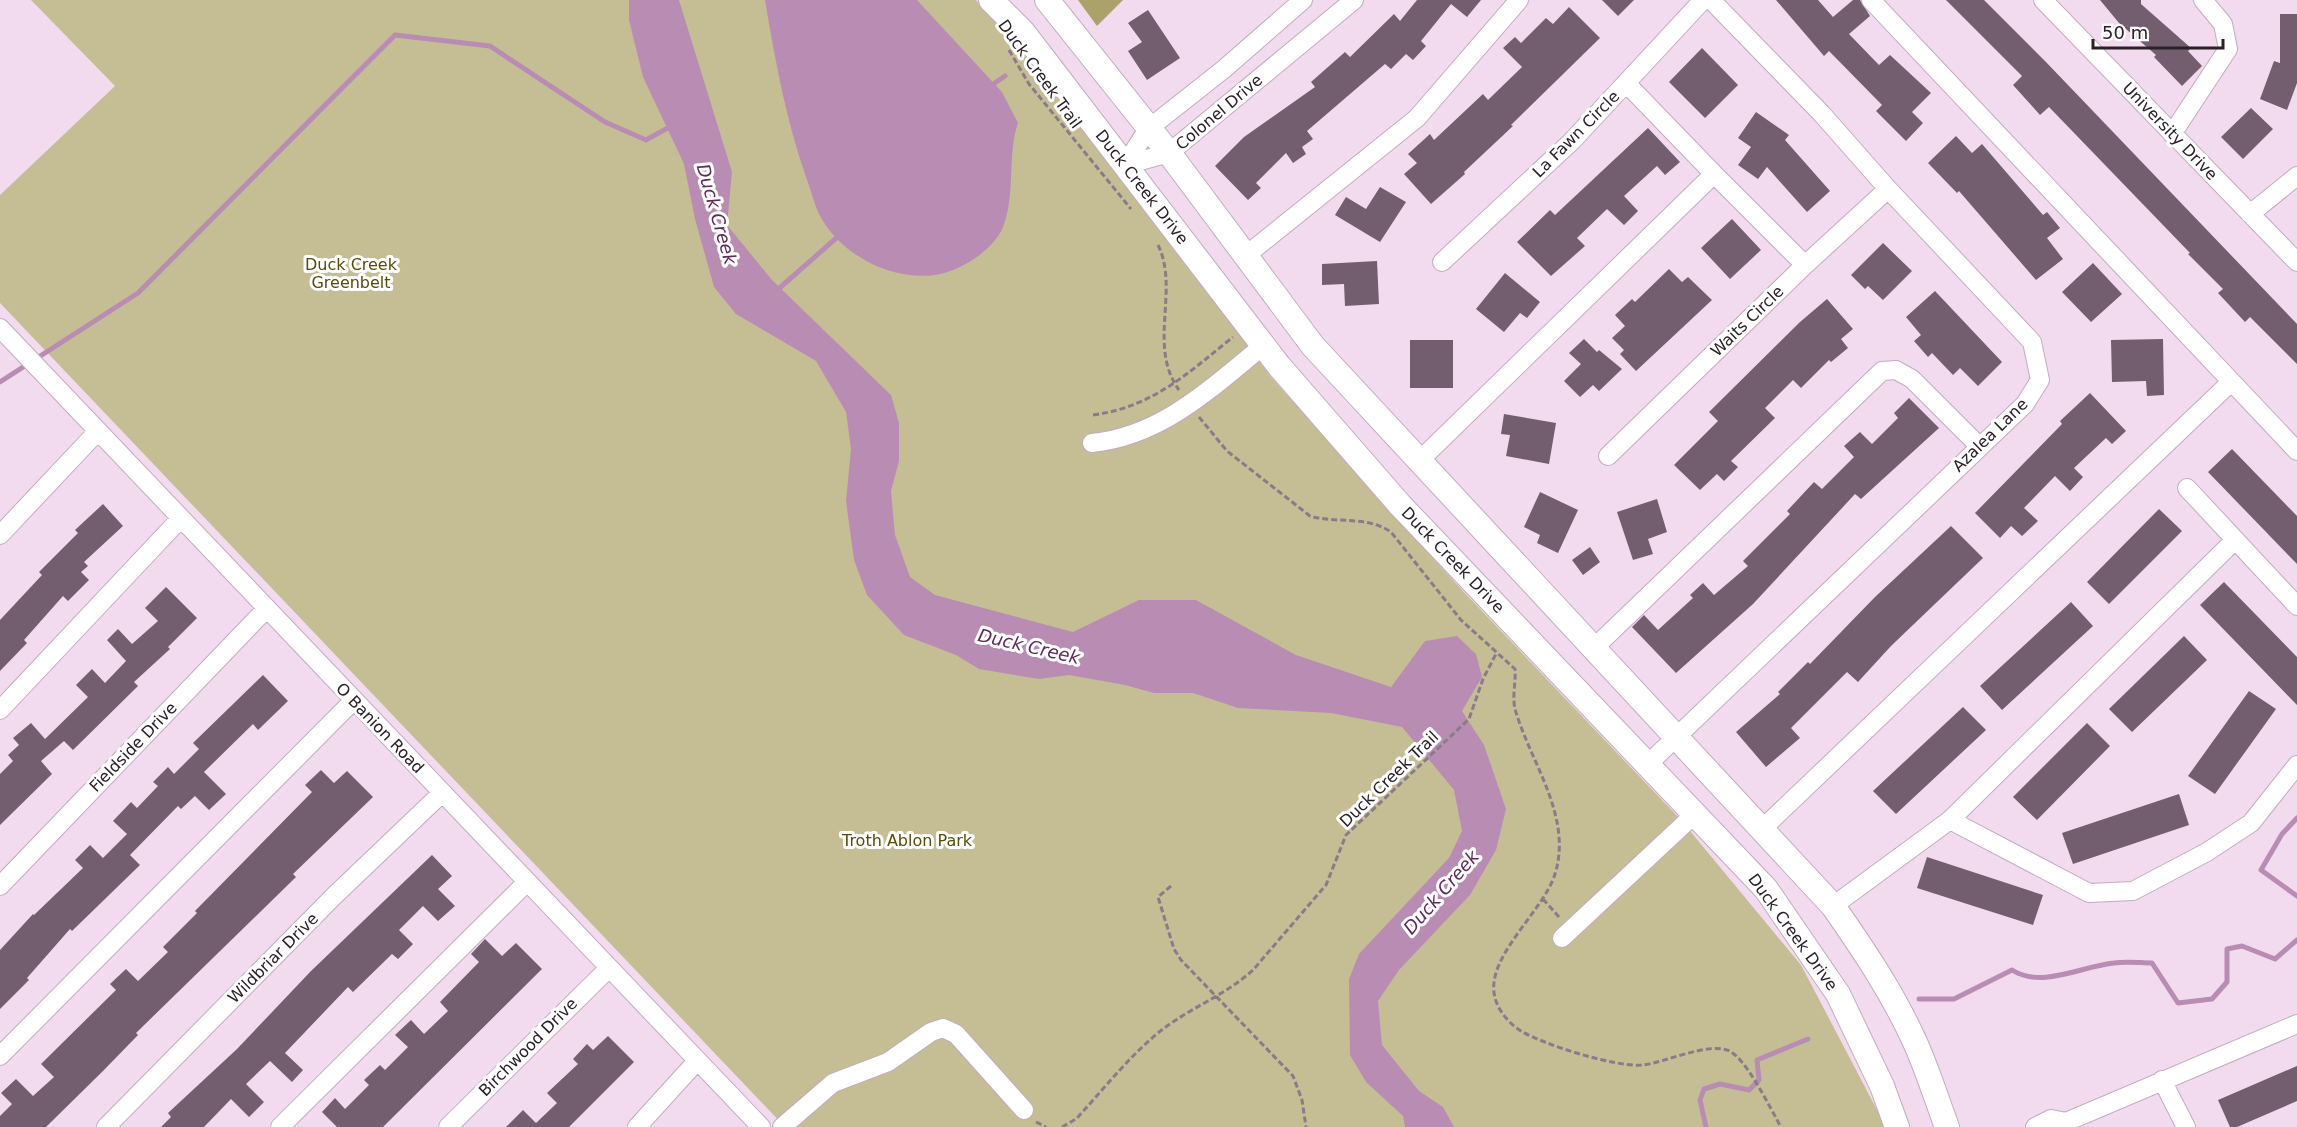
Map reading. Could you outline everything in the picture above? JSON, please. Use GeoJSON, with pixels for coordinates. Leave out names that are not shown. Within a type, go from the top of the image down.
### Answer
{"type":"FeatureCollection","features":[{"type":"Feature","properties":{"kind":"main road","name":"Duck Creek Drive"},"geometry":{"type":"LineString","coordinates":[[991,0],[1023,32],[1264,345],[1400,505],[1766,889],[1838,994],[1882,1086],[1897,1127]]}},
{"type":"Feature","properties":{"kind":"main road"},"geometry":{"type":"LineString","coordinates":[[1047,0],[1169,153],[1244,257],[1313,346],[1593,649],[1678,736],[1761,830],[1833,906],[1874,965],[1894,1000],[1914,1041],[1947,1127]]}},
{"type":"Feature","properties":{"kind":"street","name":"Colonel Drive"},"geometry":{"type":"LineString","coordinates":[[1125,165],[1148,129],[1224,69],[1303,0]]}},
{"type":"Feature","properties":{"kind":"street","name":"Colonel Drive"},"geometry":{"type":"LineString","coordinates":[[1125,165],[1169,153],[1354,0]]}},
{"type":"Feature","properties":{"kind":"street"},"geometry":{"type":"LineString","coordinates":[[1244,257],[1417,118],[1519,0]]}},
{"type":"Feature","properties":{"kind":"street","name":"La Fawn Circle"},"geometry":{"type":"LineString","coordinates":[[1442,262],[1572,141],[1703,0]]}},
{"type":"Feature","properties":{"kind":"street","name":"Azalea Lane"},"geometry":{"type":"LineString","coordinates":[[1648,764],[2025,404],[2040,380],[2032,342],[1888,189],[1821,113],[1712,0]]}},
{"type":"Feature","properties":{"kind":"street"},"geometry":{"type":"LineString","coordinates":[[1871,0],[2297,451]]}},
{"type":"Feature","properties":{"kind":"street","name":"University Drive"},"geometry":{"type":"LineString","coordinates":[[2043,0],[2297,262]]}},
{"type":"Feature","properties":{"kind":"street"},"geometry":{"type":"LineString","coordinates":[[2172,134],[2228,49],[2223,24],[2203,0]]}},
{"type":"Feature","properties":{"kind":"street"},"geometry":{"type":"LineString","coordinates":[[1626,83],[1805,265]]}},
{"type":"Feature","properties":{"kind":"street"},"geometry":{"type":"LineString","coordinates":[[1418,462],[1714,174]]}},
{"type":"Feature","properties":{"kind":"street"},"geometry":{"type":"LineString","coordinates":[[2250,214],[2297,176]]}},
{"type":"Feature","properties":{"kind":"street","name":"Waits Circle"},"geometry":{"type":"LineString","coordinates":[[1608,456],[1805,265],[1888,189]]}},
{"type":"Feature","properties":{"kind":"street","name":"O Banion Road"},"geometry":{"type":"LineString","coordinates":[[0,328],[760,1127]]}},
{"type":"Feature","properties":{"kind":"street"},"geometry":{"type":"LineString","coordinates":[[1092,443],[1114,441],[1143,432],[1190,405],[1264,345]]}},
{"type":"Feature","properties":{"kind":"street"},"geometry":{"type":"LineString","coordinates":[[1593,649],[1882,371],[1896,370],[1912,379],[1979,446]]}},
{"type":"Feature","properties":{"kind":"street"},"geometry":{"type":"LineString","coordinates":[[1761,830],[2230,382]]}},
{"type":"Feature","properties":{"kind":"street"},"geometry":{"type":"LineString","coordinates":[[0,535],[98,431]]}},
{"type":"Feature","properties":{"kind":"street"},"geometry":{"type":"LineString","coordinates":[[2187,488],[2297,606]]}},
{"type":"Feature","properties":{"kind":"street"},"geometry":{"type":"LineString","coordinates":[[0,710],[181,518]]}},
{"type":"Feature","properties":{"kind":"street"},"geometry":{"type":"LineString","coordinates":[[1833,906],[1950,820],[2235,540]]}},
{"type":"Feature","properties":{"kind":"street","name":"Fieldside Drive"},"geometry":{"type":"LineString","coordinates":[[0,886],[267,608]]}},
{"type":"Feature","properties":{"kind":"street"},"geometry":{"type":"LineString","coordinates":[[0,1056],[354,700]]}},
{"type":"Feature","properties":{"kind":"street"},"geometry":{"type":"LineString","coordinates":[[1950,820],[2089,893],[2133,891],[2207,852],[2251,823],[2297,765]]}},
{"type":"Feature","properties":{"kind":"street","name":"Wildbriar Drive"},"geometry":{"type":"LineString","coordinates":[[106,1127],[334,896],[442,793]]}},
{"type":"Feature","properties":{"kind":"street"},"geometry":{"type":"LineString","coordinates":[[1566,934],[1696,813]]}},
{"type":"Feature","properties":{"kind":"street"},"geometry":{"type":"LineString","coordinates":[[280,1127],[527,882]]}},
{"type":"Feature","properties":{"kind":"street","name":"Birchwood Drive"},"geometry":{"type":"LineString","coordinates":[[448,1127],[609,968]]}},
{"type":"Feature","properties":{"kind":"street"},"geometry":{"type":"LineString","coordinates":[[2035,1127],[2051,1119],[2065,1124],[2162,1080],[2223,1057],[2297,1024]]}},
{"type":"Feature","properties":{"kind":"street"},"geometry":{"type":"LineString","coordinates":[[782,1127],[832,1083],[888,1062],[931,1032],[943,1028],[956,1034],[1024,1110]]}},
{"type":"Feature","properties":{"kind":"street"},"geometry":{"type":"LineString","coordinates":[[637,1127],[697,1061]]}},
{"type":"Feature","properties":{"kind":"street"},"geometry":{"type":"LineString","coordinates":[[2162,1080],[2186,1127]]}},
{"type":"Feature","properties":{"kind":"path","name":"Duck Creek Trail"},"geometry":{"type":"LineString","coordinates":[[1005,43],[1029,84],[1132,210]]}},
{"type":"Feature","properties":{"kind":"path"},"geometry":{"type":"LineString","coordinates":[[1155,238],[1164,259],[1167,284],[1164,335],[1169,371],[1174,383],[1227,451],[1310,516],[1320,519],[1364,521],[1382,526],[1391,532],[1449,606],[1515,669],[1516,713],[1551,800],[1559,841],[1559,857],[1555,874],[1543,899],[1496,968],[1492,983],[1496,1000],[1504,1016],[1521,1031],[1553,1045],[1621,1064],[1641,1065],[1714,1049],[1729,1050],[1740,1059],[1781,1127]]}},
{"type":"Feature","properties":{"kind":"path"},"geometry":{"type":"LineString","coordinates":[[1164,259],[1171,262]]}},
{"type":"Feature","properties":{"kind":"path"},"geometry":{"type":"LineString","coordinates":[[1093,415],[1132,407],[1174,383],[1234,336]]}},
{"type":"Feature","properties":{"kind":"path","name":"Duck Creek Trail"},"geometry":{"type":"LineString","coordinates":[[1062,1127],[1076,1119],[1149,1040],[1215,995],[1240,982],[1253,970],[1326,885],[1346,835],[1469,718],[1483,679],[1498,651]]}},
{"type":"Feature","properties":{"kind":"path"},"geometry":{"type":"LineString","coordinates":[[1171,886],[1158,897],[1174,949],[1293,1076],[1302,1100],[1306,1127]]}},
{"type":"Feature","properties":{"kind":"path"},"geometry":{"type":"LineString","coordinates":[[1543,899],[1566,934]]}},
{"type":"Feature","properties":{"kind":"green space"},"geometry":{"type":"Polygon","coordinates":[[[31,0],[976,0],[1012,40],[1196,274],[1271,377],[1461,589],[1681,820],[1801,965],[1886,1127],[785,1127],[0,303],[0,195],[115,86],[31,0]]]}},
{"type":"Feature","properties":{"kind":"shaded area"},"geometry":{"type":"Polygon","coordinates":[[[1078,0],[1123,0],[1097,26],[1078,0]]]}},
{"type":"Feature","properties":{"kind":"water","name":"Duck Creek"},"geometry":{"type":"Polygon","coordinates":[[[629,0],[679,0],[732,172],[727,225],[772,280],[891,395],[899,423],[899,461],[891,491],[895,535],[910,577],[935,595],[1073,632],[1139,600],[1196,600],[1296,655],[1391,687],[1425,641],[1457,636],[1476,654],[1482,677],[1462,711],[1484,745],[1506,809],[1496,850],[1470,895],[1399,970],[1378,1001],[1382,1045],[1419,1091],[1443,1107],[1454,1127],[1405,1127],[1403,1116],[1366,1082],[1350,1055],[1349,979],[1359,954],[1449,858],[1462,831],[1454,790],[1402,727],[1331,713],[1238,708],[1193,693],[1154,693],[1125,685],[1069,675],[1039,679],[979,669],[956,655],[904,635],[867,595],[854,560],[846,501],[851,449],[846,412],[816,361],[736,314],[714,287],[695,219],[684,164],[643,77],[629,20],[629,0]]]}},
{"type":"Feature","properties":{"kind":"water"},"geometry":{"type":"Polygon","coordinates":[[[765,0],[917,0],[1002,92],[1018,123],[1013,148],[1007,214],[998,236],[984,252],[965,265],[944,273],[918,276],[901,274],[869,262],[854,253],[829,230],[816,207],[793,134],[777,67],[765,0]]]}},
{"type":"Feature","properties":{"kind":"building"},"geometry":{"type":"Polygon","coordinates":[[[1417,0],[1481,0],[1467,17],[1451,4],[1421,41],[1426,46],[1413,60],[1406,54],[1391,69],[1385,64],[1307,131],[1313,139],[1302,147],[1306,154],[1293,163],[1286,153],[1256,183],[1261,188],[1248,200],[1215,166],[1244,137],[1315,87],[1311,82],[1345,52],[1350,57],[1394,14],[1400,21],[1417,0]]]}},
{"type":"Feature","properties":{"kind":"building"},"geometry":{"type":"Polygon","coordinates":[[[1602,0],[1634,0],[1618,16],[1602,0]]]}},
{"type":"Feature","properties":{"kind":"building"},"geometry":{"type":"Polygon","coordinates":[[[1776,0],[1818,0],[1833,17],[1853,0],[1860,0],[1870,16],[1849,34],[1879,65],[1890,55],[1931,93],[1912,112],[1923,123],[1906,141],[1876,111],[1882,105],[1829,51],[1824,56],[1776,0]]]}},
{"type":"Feature","properties":{"kind":"building"},"geometry":{"type":"Polygon","coordinates":[[[1946,0],[1984,0],[2045,61],[2297,324],[2297,364],[2250,317],[2245,322],[2218,293],[2223,289],[2049,107],[2040,115],[2013,85],[2022,76],[1946,0]]]}},
{"type":"Feature","properties":{"kind":"building"},"geometry":{"type":"Polygon","coordinates":[[[2100,0],[2141,0],[2141,4],[2191,48],[2188,51],[2202,66],[2182,86],[2154,57],[2156,55],[2119,23],[2100,0]]]}},
{"type":"Feature","properties":{"kind":"building"},"geometry":{"type":"Polygon","coordinates":[[[1569,7],[1600,38],[1464,172],[1465,174],[1431,204],[1404,174],[1417,163],[1408,154],[1430,134],[1434,140],[1483,94],[1488,100],[1522,67],[1503,48],[1515,37],[1521,43],[1546,18],[1553,24],[1569,7]]]}},
{"type":"Feature","properties":{"kind":"building"},"geometry":{"type":"Polygon","coordinates":[[[1148,10],[1180,58],[1147,80],[1128,51],[1142,42],[1128,23],[1148,10]]]}},
{"type":"Feature","properties":{"kind":"building"},"geometry":{"type":"Polygon","coordinates":[[[2280,14],[2297,14],[2297,83],[2287,110],[2260,99],[2274,61],[2280,63],[2280,14]]]}},
{"type":"Feature","properties":{"kind":"building"},"geometry":{"type":"Polygon","coordinates":[[[1702,48],[1738,85],[1705,118],[1669,82],[1702,48]]]}},
{"type":"Feature","properties":{"kind":"building"},"geometry":{"type":"Polygon","coordinates":[[[2251,108],[2273,129],[2243,159],[2221,137],[2251,108]]]}},
{"type":"Feature","properties":{"kind":"building"},"geometry":{"type":"Polygon","coordinates":[[[1756,112],[1789,135],[1785,140],[1830,191],[1807,212],[1767,167],[1758,179],[1738,165],[1751,147],[1738,138],[1756,112]]]}},
{"type":"Feature","properties":{"kind":"building"},"geometry":{"type":"Polygon","coordinates":[[[1648,128],[1680,162],[1665,175],[1657,166],[1624,196],[1638,211],[1624,225],[1607,209],[1577,238],[1585,246],[1551,276],[1517,242],[1550,210],[1555,215],[1648,128]]]}},
{"type":"Feature","properties":{"kind":"building"},"geometry":{"type":"Polygon","coordinates":[[[1956,136],[1972,153],[1982,144],[2043,215],[2047,212],[2060,228],[2047,238],[2063,259],[2036,280],[1959,191],[1957,193],[1928,163],[1956,136]]]}},
{"type":"Feature","properties":{"kind":"building"},"geometry":{"type":"Polygon","coordinates":[[[1380,187],[1406,202],[1380,242],[1335,215],[1346,197],[1366,209],[1380,187]]]}},
{"type":"Feature","properties":{"kind":"building"},"geometry":{"type":"Polygon","coordinates":[[[1732,219],[1761,250],[1730,279],[1701,248],[1732,219]]]}},
{"type":"Feature","properties":{"kind":"building"},"geometry":{"type":"Polygon","coordinates":[[[1883,243],[1912,271],[1883,300],[1868,286],[1865,289],[1851,275],[1883,243]]]}},
{"type":"Feature","properties":{"kind":"building"},"geometry":{"type":"Polygon","coordinates":[[[1377,261],[1379,304],[1345,306],[1344,284],[1322,285],[1322,264],[1377,261]]]}},
{"type":"Feature","properties":{"kind":"building"},"geometry":{"type":"Polygon","coordinates":[[[2093,263],[2122,294],[2091,322],[2062,292],[2093,263]]]}},
{"type":"Feature","properties":{"kind":"building"},"geometry":{"type":"Polygon","coordinates":[[[1669,269],[1682,282],[1688,277],[1712,300],[1636,371],[1620,354],[1624,350],[1612,338],[1625,326],[1615,315],[1632,299],[1635,302],[1669,269]]]}},
{"type":"Feature","properties":{"kind":"building"},"geometry":{"type":"Polygon","coordinates":[[[1505,273],[1540,302],[1527,318],[1520,313],[1504,332],[1476,309],[1505,273]]]}},
{"type":"Feature","properties":{"kind":"building"},"geometry":{"type":"Polygon","coordinates":[[[1935,291],[2002,362],[1978,386],[1960,368],[1953,375],[1932,353],[1928,357],[1914,341],[1921,335],[1906,317],[1935,291]]]}},
{"type":"Feature","properties":{"kind":"building"},"geometry":{"type":"Polygon","coordinates":[[[1827,299],[1853,329],[1841,339],[1848,348],[1831,362],[1829,360],[1801,388],[1793,380],[1765,408],[1775,418],[1731,461],[1738,467],[1724,481],[1717,474],[1700,490],[1674,465],[1718,421],[1709,412],[1800,322],[1827,299]]]}},
{"type":"Feature","properties":{"kind":"building"},"geometry":{"type":"Polygon","coordinates":[[[1584,339],[1597,352],[1599,350],[1622,369],[1599,391],[1593,385],[1580,397],[1564,381],[1581,364],[1569,353],[1584,339]]]}},
{"type":"Feature","properties":{"kind":"building"},"geometry":{"type":"Polygon","coordinates":[[[2163,339],[2164,395],[2147,396],[2146,381],[2112,382],[2111,340],[2163,339]]]}},
{"type":"Feature","properties":{"kind":"building"},"geometry":{"type":"Polygon","coordinates":[[[1410,340],[1453,340],[1453,388],[1410,388],[1410,340]]]}},
{"type":"Feature","properties":{"kind":"building"},"geometry":{"type":"Polygon","coordinates":[[[2090,393],[2126,431],[2112,444],[2106,438],[2074,468],[2083,477],[2070,491],[2055,476],[2024,508],[2038,521],[2022,536],[2011,526],[2000,538],[1975,513],[2062,424],[2060,421],[2090,393]]]}},
{"type":"Feature","properties":{"kind":"building"},"geometry":{"type":"Polygon","coordinates":[[[1909,398],[1939,428],[1861,499],[1855,494],[1753,604],[1676,673],[1632,627],[1644,615],[1658,630],[1693,598],[1690,595],[1703,583],[1714,595],[1748,566],[1743,561],[1790,514],[1787,511],[1814,482],[1822,489],[1854,457],[1844,446],[1860,432],[1872,444],[1898,418],[1894,413],[1909,398]]]}},
{"type":"Feature","properties":{"kind":"building"},"geometry":{"type":"Polygon","coordinates":[[[1504,414],[1556,423],[1549,464],[1506,456],[1510,435],[1501,434],[1504,414]]]}},
{"type":"Feature","properties":{"kind":"building"},"geometry":{"type":"Polygon","coordinates":[[[2232,449],[2297,516],[2297,564],[2208,472],[2232,449]]]}},
{"type":"Feature","properties":{"kind":"building"},"geometry":{"type":"Polygon","coordinates":[[[1540,492],[1578,510],[1558,553],[1537,543],[1540,535],[1524,527],[1540,492]]]}},
{"type":"Feature","properties":{"kind":"building"},"geometry":{"type":"Polygon","coordinates":[[[1657,499],[1667,532],[1648,539],[1653,554],[1633,560],[1617,512],[1657,499]]]}},
{"type":"Feature","properties":{"kind":"building"},"geometry":{"type":"Polygon","coordinates":[[[103,504],[123,526],[84,562],[88,566],[81,572],[89,580],[68,601],[63,596],[24,640],[27,643],[0,671],[0,620],[42,575],[39,572],[78,533],[75,530],[103,504]]]}},
{"type":"Feature","properties":{"kind":"building"},"geometry":{"type":"Polygon","coordinates":[[[2159,509],[2182,531],[2109,604],[2087,582],[2159,509]]]}},
{"type":"Feature","properties":{"kind":"building"},"geometry":{"type":"Polygon","coordinates":[[[1951,526],[1983,558],[1891,646],[1858,682],[1847,672],[1791,728],[1800,738],[1766,767],[1736,732],[1780,694],[1778,692],[1808,662],[1810,664],[1875,597],[1951,526]]]}},
{"type":"Feature","properties":{"kind":"building"},"geometry":{"type":"Polygon","coordinates":[[[1590,547],[1600,562],[1583,575],[1572,560],[1590,547]]]}},
{"type":"Feature","properties":{"kind":"building"},"geometry":{"type":"Polygon","coordinates":[[[2224,582],[2297,657],[2297,705],[2200,605],[2224,582]]]}},
{"type":"Feature","properties":{"kind":"building"},"geometry":{"type":"Polygon","coordinates":[[[166,587],[197,618],[168,647],[170,649],[134,682],[138,686],[73,750],[64,741],[41,761],[52,774],[0,825],[0,774],[13,761],[8,755],[19,745],[13,738],[31,723],[45,739],[88,697],[76,685],[92,669],[105,683],[126,661],[107,640],[118,629],[132,644],[158,621],[145,608],[166,587]]]}},
{"type":"Feature","properties":{"kind":"building"},"geometry":{"type":"Polygon","coordinates":[[[2071,602],[2093,626],[2002,710],[1980,686],[2071,602]]]}},
{"type":"Feature","properties":{"kind":"building"},"geometry":{"type":"Polygon","coordinates":[[[2184,636],[2207,660],[2132,732],[2109,709],[2184,636]]]}},
{"type":"Feature","properties":{"kind":"building"},"geometry":{"type":"Polygon","coordinates":[[[263,675],[288,701],[258,730],[253,724],[204,772],[226,794],[209,810],[195,796],[181,809],[178,806],[130,855],[140,865],[72,931],[70,929],[27,978],[29,980],[0,1009],[0,950],[33,914],[83,868],[75,860],[90,845],[103,858],[127,834],[113,821],[131,802],[137,808],[158,786],[153,782],[168,767],[174,774],[199,749],[193,743],[263,675]]]}},
{"type":"Feature","properties":{"kind":"building"},"geometry":{"type":"Polygon","coordinates":[[[2249,691],[2276,709],[2215,794],[2188,776],[2249,691]]]}},
{"type":"Feature","properties":{"kind":"building"},"geometry":{"type":"Polygon","coordinates":[[[1963,707],[1986,730],[1896,814],[1873,791],[1963,707]]]}},
{"type":"Feature","properties":{"kind":"building"},"geometry":{"type":"Polygon","coordinates":[[[2087,723],[2110,746],[2037,820],[2013,797],[2087,723]]]}},
{"type":"Feature","properties":{"kind":"building"},"geometry":{"type":"Polygon","coordinates":[[[321,770],[334,783],[347,771],[373,797],[293,874],[296,877],[136,1033],[138,1035],[46,1127],[0,1127],[0,1116],[12,1104],[1,1093],[16,1079],[33,1096],[54,1077],[41,1064],[116,990],[110,984],[126,969],[138,981],[168,952],[163,947],[197,913],[195,911],[312,792],[305,785],[321,770]]]}},
{"type":"Feature","properties":{"kind":"building"},"geometry":{"type":"Polygon","coordinates":[[[2179,794],[2189,825],[2073,864],[2062,833],[2179,794]]]}},
{"type":"Feature","properties":{"kind":"building"},"geometry":{"type":"Polygon","coordinates":[[[432,855],[452,876],[438,889],[455,906],[438,921],[423,906],[399,930],[413,944],[398,959],[392,954],[353,992],[348,987],[285,1053],[303,1070],[292,1082],[270,1061],[246,1084],[264,1102],[249,1117],[231,1099],[204,1127],[161,1127],[171,1117],[168,1113],[237,1049],[311,971],[432,855]]]}},
{"type":"Feature","properties":{"kind":"building"},"geometry":{"type":"Polygon","coordinates":[[[1927,857],[2043,895],[2033,925],[1917,888],[1927,857]]]}},
{"type":"Feature","properties":{"kind":"building"},"geometry":{"type":"Polygon","coordinates":[[[485,939],[502,956],[516,943],[542,969],[383,1127],[337,1127],[322,1112],[335,1098],[345,1109],[369,1085],[364,1080],[380,1065],[385,1070],[408,1047],[395,1035],[411,1020],[424,1034],[448,1011],[440,1002],[479,962],[471,954],[485,939]]]}},
{"type":"Feature","properties":{"kind":"building"},"geometry":{"type":"Polygon","coordinates":[[[608,1036],[634,1062],[569,1127],[506,1127],[523,1110],[536,1123],[557,1103],[547,1093],[578,1064],[573,1059],[587,1044],[593,1050],[608,1036]]]}},
{"type":"Feature","properties":{"kind":"building"},"geometry":{"type":"Polygon","coordinates":[[[2297,1066],[2297,1101],[2237,1127],[2230,1127],[2218,1100],[2297,1066]]]}},
{"type":"Feature","properties":{"kind":"waterway"},"geometry":{"type":"LineString","coordinates":[[0,382],[138,293],[395,35],[490,46],[605,122],[646,140],[673,125]]}},
{"type":"Feature","properties":{"kind":"waterway"},"geometry":{"type":"LineString","coordinates":[[989,87],[1005,76]]}},
{"type":"Feature","properties":{"kind":"waterway"},"geometry":{"type":"LineString","coordinates":[[775,292],[842,233]]}},
{"type":"Feature","properties":{"kind":"waterway"},"geometry":{"type":"LineString","coordinates":[[2297,818],[2282,834],[2261,870],[2297,896]]}},
{"type":"Feature","properties":{"kind":"waterway"},"geometry":{"type":"LineString","coordinates":[[1919,999],[1954,999],[2012,970],[2024,975],[2049,977],[2119,962],[2152,963],[2178,1003],[2212,999],[2227,982],[2227,949],[2242,946],[2275,959],[2297,940]]}},
{"type":"Feature","properties":{"kind":"waterway"},"geometry":{"type":"LineString","coordinates":[[1706,1127],[1700,1100],[1704,1089],[1720,1084],[1749,1090],[1759,1080],[1757,1060],[1808,1039]]}},
{"type":"Feature","properties":{"kind":"park label","name":"Duck Creek Greenbelt"},"geometry":{"type":"Point","coordinates":[351,273]}},
{"type":"Feature","properties":{"kind":"park label","name":"Troth Ablon Park"},"geometry":{"type":"Point","coordinates":[907,840]}}]}
